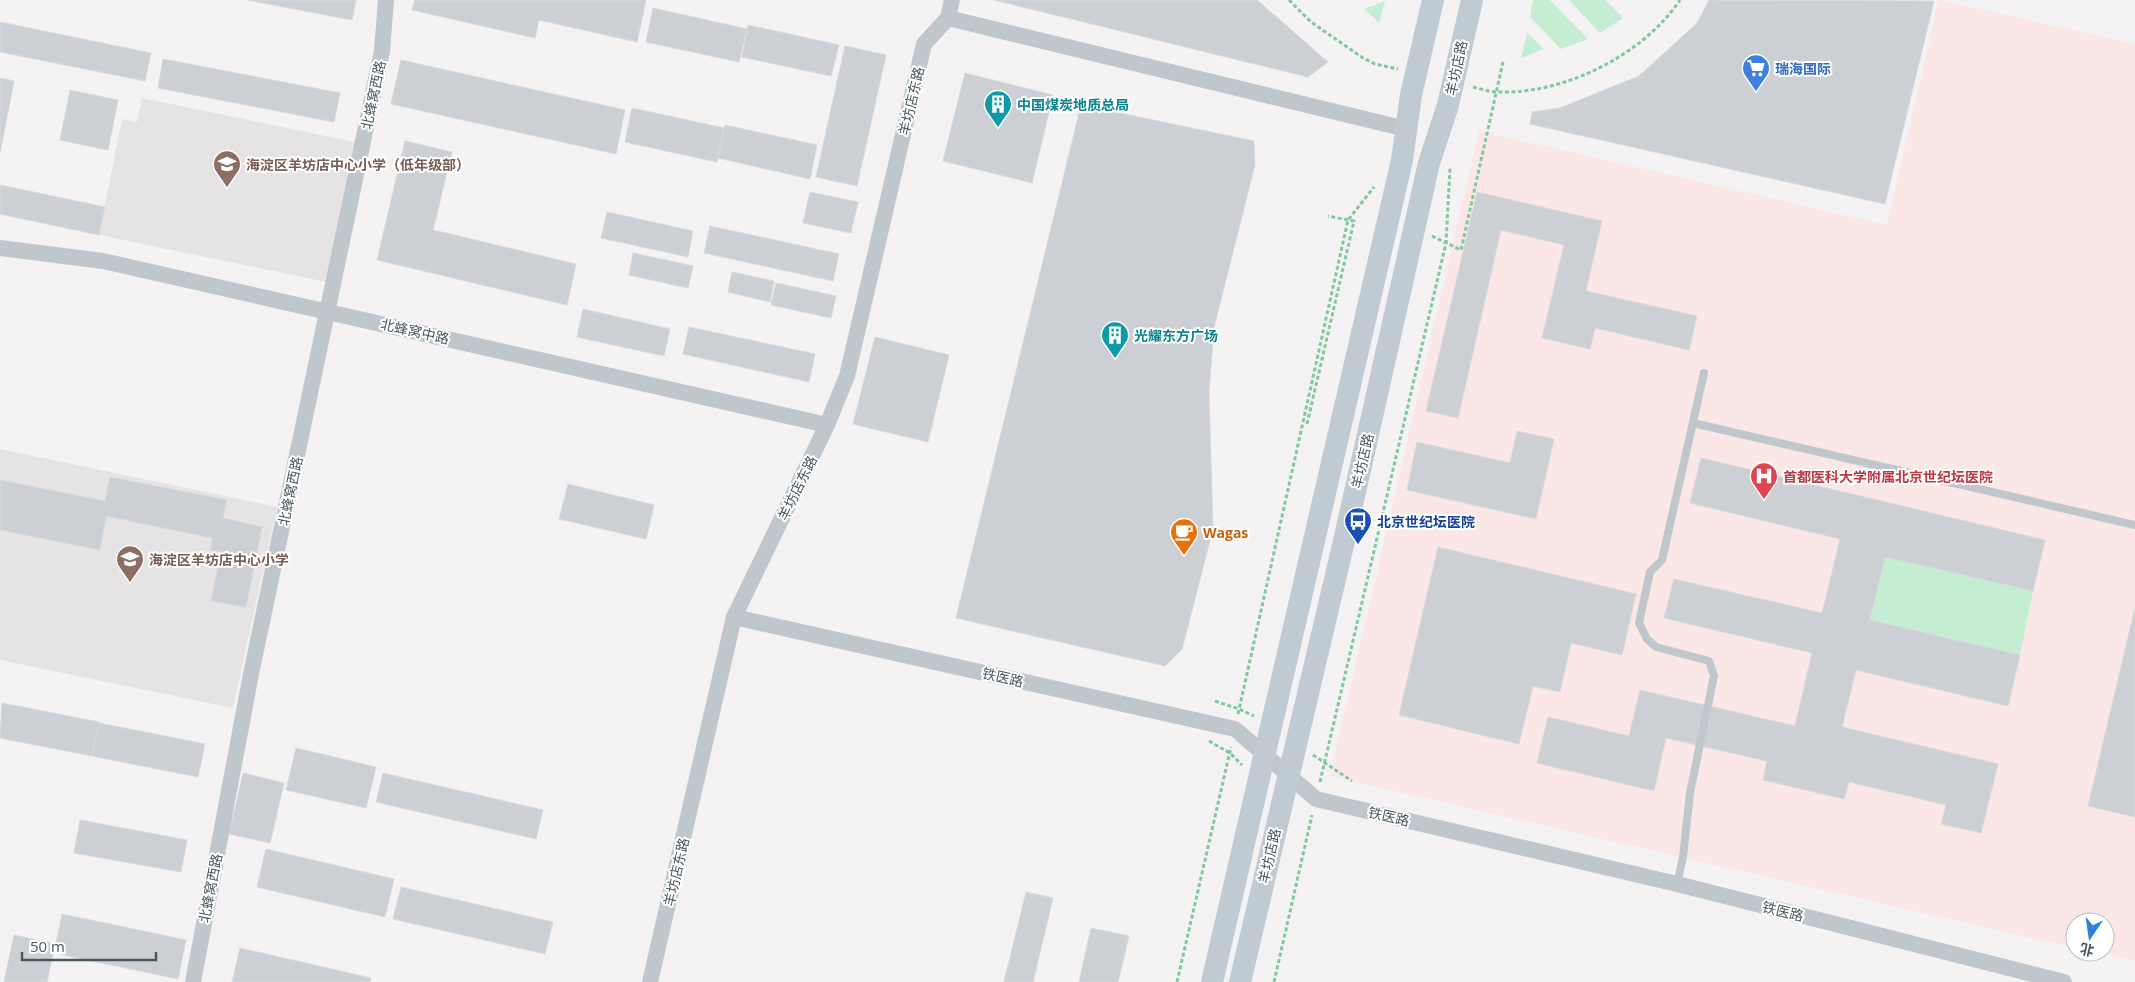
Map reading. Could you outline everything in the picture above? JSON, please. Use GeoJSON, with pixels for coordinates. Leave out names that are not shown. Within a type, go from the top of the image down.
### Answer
{"type":"FeatureCollection","features":[{"type":"Feature","properties":{"kind":"main road","name":"羊坊店路"},"geometry":{"type":"LineString","coordinates":[[1212,982],[1402,160],[1411,95],[1433,0]]}},
{"type":"Feature","properties":{"kind":"main road","name":"羊坊店路"},"geometry":{"type":"LineString","coordinates":[[1240,982],[1344,541],[1429,163],[1448,105],[1470,3]]}},
{"type":"Feature","properties":{"kind":"street","name":"北蜂窝西路"},"geometry":{"type":"LineString","coordinates":[[193,982],[251,674],[382,51],[386,0]]}},
{"type":"Feature","properties":{"kind":"street"},"geometry":{"type":"LineString","coordinates":[[952,0],[948,18],[1406,129]]}},
{"type":"Feature","properties":{"kind":"street","name":"羊坊店东路"},"geometry":{"type":"LineString","coordinates":[[650,982],[734,617],[827,424],[847,376],[924,44],[948,18]]}},
{"type":"Feature","properties":{"kind":"street","name":"北蜂窝中路"},"geometry":{"type":"LineString","coordinates":[[0,248],[103,261],[827,424]]}},
{"type":"Feature","properties":{"kind":"street","name":"铁医路"},"geometry":{"type":"LineString","coordinates":[[734,617],[1235,729],[1316,799],[1677,884],[2064,982]]}},
{"type":"Feature","properties":{"kind":"lane"},"geometry":{"type":"LineString","coordinates":[[1677,884],[1683,857],[1690,793],[1714,676],[1709,661],[1656,647],[1647,639],[1639,622],[1650,572],[1662,560],[1704,374]]}},
{"type":"Feature","properties":{"kind":"lane"},"geometry":{"type":"LineString","coordinates":[[1693,423],[2135,525]]}},
{"type":"Feature","properties":{"kind":"path"},"geometry":{"type":"LineString","coordinates":[[1289,0],[1311,22],[1363,58],[1375,64],[1402,70]]}},
{"type":"Feature","properties":{"kind":"path"},"geometry":{"type":"LineString","coordinates":[[1466,85],[1496,92],[1524,91],[1577,78],[1608,64],[1640,44],[1680,0]]}},
{"type":"Feature","properties":{"kind":"path"},"geometry":{"type":"LineString","coordinates":[[1446,243],[1461,250],[1503,62]]}},
{"type":"Feature","properties":{"kind":"path"},"geometry":{"type":"LineString","coordinates":[[1274,982],[1446,243],[1450,164]]}},
{"type":"Feature","properties":{"kind":"path"},"geometry":{"type":"LineString","coordinates":[[1178,982],[1348,220],[1376,184]]}},
{"type":"Feature","properties":{"kind":"path"},"geometry":{"type":"LineString","coordinates":[[1307,424],[1354,221],[1328,216]]}},
{"type":"Feature","properties":{"kind":"shaded area","name":"首都医科大学附属北京世纪坛医院"},"geometry":{"type":"Polygon","coordinates":[[[1939,0],[2135,44],[2135,961],[2115,957],[2115,912],[2065,912],[2065,946],[1330,776],[1479,131],[1887,225],[1939,0]]]}},
{"type":"Feature","properties":{"kind":"shaded area","name":"海淀区羊坊店中心小学（低年级部）"},"geometry":{"type":"Polygon","coordinates":[[[142,98],[355,142],[327,282],[99,235],[122,119],[137,122],[142,98]]]}},
{"type":"Feature","properties":{"kind":"shaded area","name":"海淀区羊坊店中心小学"},"geometry":{"type":"Polygon","coordinates":[[[0,449],[277,507],[233,708],[0,660],[0,449]]]}},
{"type":"Feature","properties":{"kind":"green space"},"geometry":{"type":"Polygon","coordinates":[[[1533,0],[1550,0],[1588,39],[1561,49],[1530,17],[1533,0]]]}},
{"type":"Feature","properties":{"kind":"green space"},"geometry":{"type":"Polygon","coordinates":[[[1569,0],[1605,0],[1623,18],[1600,33],[1569,0]]]}},
{"type":"Feature","properties":{"kind":"green space"},"geometry":{"type":"Polygon","coordinates":[[[1385,1],[1379,23],[1364,9],[1385,1]]]}},
{"type":"Feature","properties":{"kind":"green space"},"geometry":{"type":"Polygon","coordinates":[[[1527,33],[1544,49],[1521,58],[1527,33]]]}},
{"type":"Feature","properties":{"kind":"green space"},"geometry":{"type":"Polygon","coordinates":[[[1885,557],[2033,591],[2020,655],[1870,620],[1885,557]]]}},
{"type":"Feature","properties":{"kind":"building"},"geometry":{"type":"Polygon","coordinates":[[[247,0],[356,0],[352,20],[247,0]]]}},
{"type":"Feature","properties":{"kind":"building"},"geometry":{"type":"Polygon","coordinates":[[[415,0],[646,0],[637,42],[539,20],[535,38],[412,10],[415,0]]]}},
{"type":"Feature","properties":{"kind":"building"},"geometry":{"type":"Polygon","coordinates":[[[994,0],[1257,0],[1328,62],[1308,77],[994,0]]]}},
{"type":"Feature","properties":{"kind":"building","name":"瑞海国际"},"geometry":{"type":"Polygon","coordinates":[[[1709,0],[1934,1],[1885,204],[1530,124],[1532,112],[1560,108],[1639,76],[1697,23],[1709,0]]]}},
{"type":"Feature","properties":{"kind":"building"},"geometry":{"type":"Polygon","coordinates":[[[653,8],[747,29],[739,62],[646,42],[653,8]]]}},
{"type":"Feature","properties":{"kind":"building"},"geometry":{"type":"Polygon","coordinates":[[[0,22],[151,53],[145,81],[0,52],[0,22]]]}},
{"type":"Feature","properties":{"kind":"building"},"geometry":{"type":"Polygon","coordinates":[[[748,25],[839,45],[831,76],[742,57],[748,25]]]}},
{"type":"Feature","properties":{"kind":"building"},"geometry":{"type":"Polygon","coordinates":[[[845,46],[886,55],[857,186],[816,177],[845,46]]]}},
{"type":"Feature","properties":{"kind":"building"},"geometry":{"type":"Polygon","coordinates":[[[163,59],[340,93],[334,122],[158,88],[163,59]]]}},
{"type":"Feature","properties":{"kind":"building"},"geometry":{"type":"Polygon","coordinates":[[[401,60],[625,110],[616,154],[391,104],[401,60]]]}},
{"type":"Feature","properties":{"kind":"building","name":"中国煤炭地质总局"},"geometry":{"type":"Polygon","coordinates":[[[965,73],[1053,95],[1032,183],[943,161],[965,73]]]}},
{"type":"Feature","properties":{"kind":"building"},"geometry":{"type":"Polygon","coordinates":[[[0,78],[14,81],[0,153],[0,78]]]}},
{"type":"Feature","properties":{"kind":"building"},"geometry":{"type":"Polygon","coordinates":[[[70,90],[118,100],[108,150],[60,140],[70,90]]]}},
{"type":"Feature","properties":{"kind":"building","name":"光耀东方广场"},"geometry":{"type":"Polygon","coordinates":[[[1081,105],[1254,141],[1255,165],[1214,327],[1209,391],[1213,529],[1182,649],[1165,666],[956,618],[1081,105]]]}},
{"type":"Feature","properties":{"kind":"building"},"geometry":{"type":"Polygon","coordinates":[[[632,108],[724,128],[717,162],[625,142],[632,108]]]}},
{"type":"Feature","properties":{"kind":"building"},"geometry":{"type":"Polygon","coordinates":[[[725,125],[817,145],[810,179],[718,158],[725,125]]]}},
{"type":"Feature","properties":{"kind":"building"},"geometry":{"type":"Polygon","coordinates":[[[405,141],[452,152],[433,230],[576,264],[567,305],[377,260],[405,141]]]}},
{"type":"Feature","properties":{"kind":"building"},"geometry":{"type":"Polygon","coordinates":[[[0,185],[105,207],[99,235],[0,214],[0,185]]]}},
{"type":"Feature","properties":{"kind":"building"},"geometry":{"type":"Polygon","coordinates":[[[810,192],[858,202],[851,233],[803,223],[810,192]]]}},
{"type":"Feature","properties":{"kind":"building"},"geometry":{"type":"Polygon","coordinates":[[[1477,192],[1602,221],[1586,291],[1697,316],[1689,350],[1595,328],[1590,349],[1542,338],[1564,245],[1501,230],[1458,418],[1426,411],[1477,192]]]}},
{"type":"Feature","properties":{"kind":"building"},"geometry":{"type":"Polygon","coordinates":[[[607,212],[693,231],[688,257],[601,238],[607,212]]]}},
{"type":"Feature","properties":{"kind":"building"},"geometry":{"type":"Polygon","coordinates":[[[710,226],[839,254],[833,281],[704,253],[710,226]]]}},
{"type":"Feature","properties":{"kind":"building"},"geometry":{"type":"Polygon","coordinates":[[[633,253],[693,266],[688,288],[629,275],[633,253]]]}},
{"type":"Feature","properties":{"kind":"building"},"geometry":{"type":"Polygon","coordinates":[[[732,272],[774,281],[770,302],[728,292],[732,272]]]}},
{"type":"Feature","properties":{"kind":"building"},"geometry":{"type":"Polygon","coordinates":[[[776,283],[836,296],[831,318],[771,305],[776,283]]]}},
{"type":"Feature","properties":{"kind":"building"},"geometry":{"type":"Polygon","coordinates":[[[583,309],[670,329],[664,356],[577,337],[583,309]]]}},
{"type":"Feature","properties":{"kind":"building"},"geometry":{"type":"Polygon","coordinates":[[[689,327],[815,354],[809,382],[683,354],[689,327]]]}},
{"type":"Feature","properties":{"kind":"building"},"geometry":{"type":"Polygon","coordinates":[[[875,337],[949,355],[928,442],[853,424],[875,337]]]}},
{"type":"Feature","properties":{"kind":"building"},"geometry":{"type":"Polygon","coordinates":[[[1517,431],[1554,439],[1536,519],[1407,490],[1417,442],[1510,463],[1517,431]]]}},
{"type":"Feature","properties":{"kind":"building"},"geometry":{"type":"Polygon","coordinates":[[[1701,458],[2045,540],[2033,591],[1885,557],[1870,620],[2020,655],[2008,706],[1856,670],[1842,727],[1998,764],[1981,833],[1941,824],[1946,805],[1849,782],[1844,799],[1763,780],[1767,761],[1666,738],[1654,791],[1537,763],[1548,717],[1629,736],[1640,690],[1795,726],[1812,653],[1664,618],[1674,579],[1822,613],[1840,539],[1690,503],[1701,458]]]}},
{"type":"Feature","properties":{"kind":"building"},"geometry":{"type":"Polygon","coordinates":[[[110,477],[227,500],[223,518],[262,527],[246,607],[211,601],[221,552],[210,550],[212,538],[106,516],[100,550],[0,530],[0,480],[105,501],[110,477]]]}},
{"type":"Feature","properties":{"kind":"building"},"geometry":{"type":"Polygon","coordinates":[[[568,484],[654,505],[646,539],[559,519],[568,484]]]}},
{"type":"Feature","properties":{"kind":"building"},"geometry":{"type":"Polygon","coordinates":[[[1438,547],[1636,594],[1622,655],[1571,643],[1560,692],[1533,686],[1519,744],[1399,715],[1438,547]]]}},
{"type":"Feature","properties":{"kind":"building"},"geometry":{"type":"Polygon","coordinates":[[[2135,608],[2135,817],[2088,806],[2135,608]]]}},
{"type":"Feature","properties":{"kind":"building"},"geometry":{"type":"Polygon","coordinates":[[[2,703],[99,722],[92,756],[0,738],[2,703]]]}},
{"type":"Feature","properties":{"kind":"building"},"geometry":{"type":"Polygon","coordinates":[[[99,723],[205,744],[198,777],[92,756],[99,723]]]}},
{"type":"Feature","properties":{"kind":"building"},"geometry":{"type":"Polygon","coordinates":[[[296,748],[376,767],[366,808],[286,790],[296,748]]]}},
{"type":"Feature","properties":{"kind":"building"},"geometry":{"type":"Polygon","coordinates":[[[243,773],[284,783],[270,843],[229,834],[243,773]]]}},
{"type":"Feature","properties":{"kind":"building"},"geometry":{"type":"Polygon","coordinates":[[[383,773],[543,810],[536,839],[376,802],[383,773]]]}},
{"type":"Feature","properties":{"kind":"building"},"geometry":{"type":"Polygon","coordinates":[[[80,820],[187,840],[181,872],[74,853],[80,820]]]}},
{"type":"Feature","properties":{"kind":"building"},"geometry":{"type":"Polygon","coordinates":[[[266,849],[394,879],[385,917],[257,887],[266,849]]]}},
{"type":"Feature","properties":{"kind":"building"},"geometry":{"type":"Polygon","coordinates":[[[401,887],[553,922],[545,954],[393,919],[401,887]]]}},
{"type":"Feature","properties":{"kind":"building"},"geometry":{"type":"Polygon","coordinates":[[[1026,892],[1053,898],[1033,982],[1004,982],[1026,892]]]}},
{"type":"Feature","properties":{"kind":"building"},"geometry":{"type":"Polygon","coordinates":[[[62,914],[186,940],[178,979],[54,953],[62,914]]]}},
{"type":"Feature","properties":{"kind":"building"},"geometry":{"type":"Polygon","coordinates":[[[1091,928],[1129,936],[1118,982],[1079,982],[1091,928]]]}},
{"type":"Feature","properties":{"kind":"building"},"geometry":{"type":"Polygon","coordinates":[[[14,935],[55,944],[47,982],[4,982],[14,935]]]}},
{"type":"Feature","properties":{"kind":"building"},"geometry":{"type":"Polygon","coordinates":[[[240,948],[371,978],[370,982],[232,982],[240,948]]]}},
{"type":"Feature","properties":{"kind":"place","name":"瑞海国际"},"geometry":{"type":"Point","coordinates":[1756,92]}},
{"type":"Feature","properties":{"kind":"place","name":"中国煤炭地质总局"},"geometry":{"type":"Point","coordinates":[998,128]}},
{"type":"Feature","properties":{"kind":"place","name":"海淀区羊坊店中心小学（低年级部）"},"geometry":{"type":"Point","coordinates":[227,188]}},
{"type":"Feature","properties":{"kind":"place","name":"光耀东方广场"},"geometry":{"type":"Point","coordinates":[1115,359]}},
{"type":"Feature","properties":{"kind":"place","name":"首都医科大学附属北京世纪坛医院"},"geometry":{"type":"Point","coordinates":[1764,500]}},
{"type":"Feature","properties":{"kind":"place","name":"北京世纪坛医院"},"geometry":{"type":"Point","coordinates":[1358,545]}},
{"type":"Feature","properties":{"kind":"place","name":"Wagas"},"geometry":{"type":"Point","coordinates":[1184,556]}},
{"type":"Feature","properties":{"kind":"place","name":"海淀区羊坊店中心小学"},"geometry":{"type":"Point","coordinates":[130,583]}}]}
